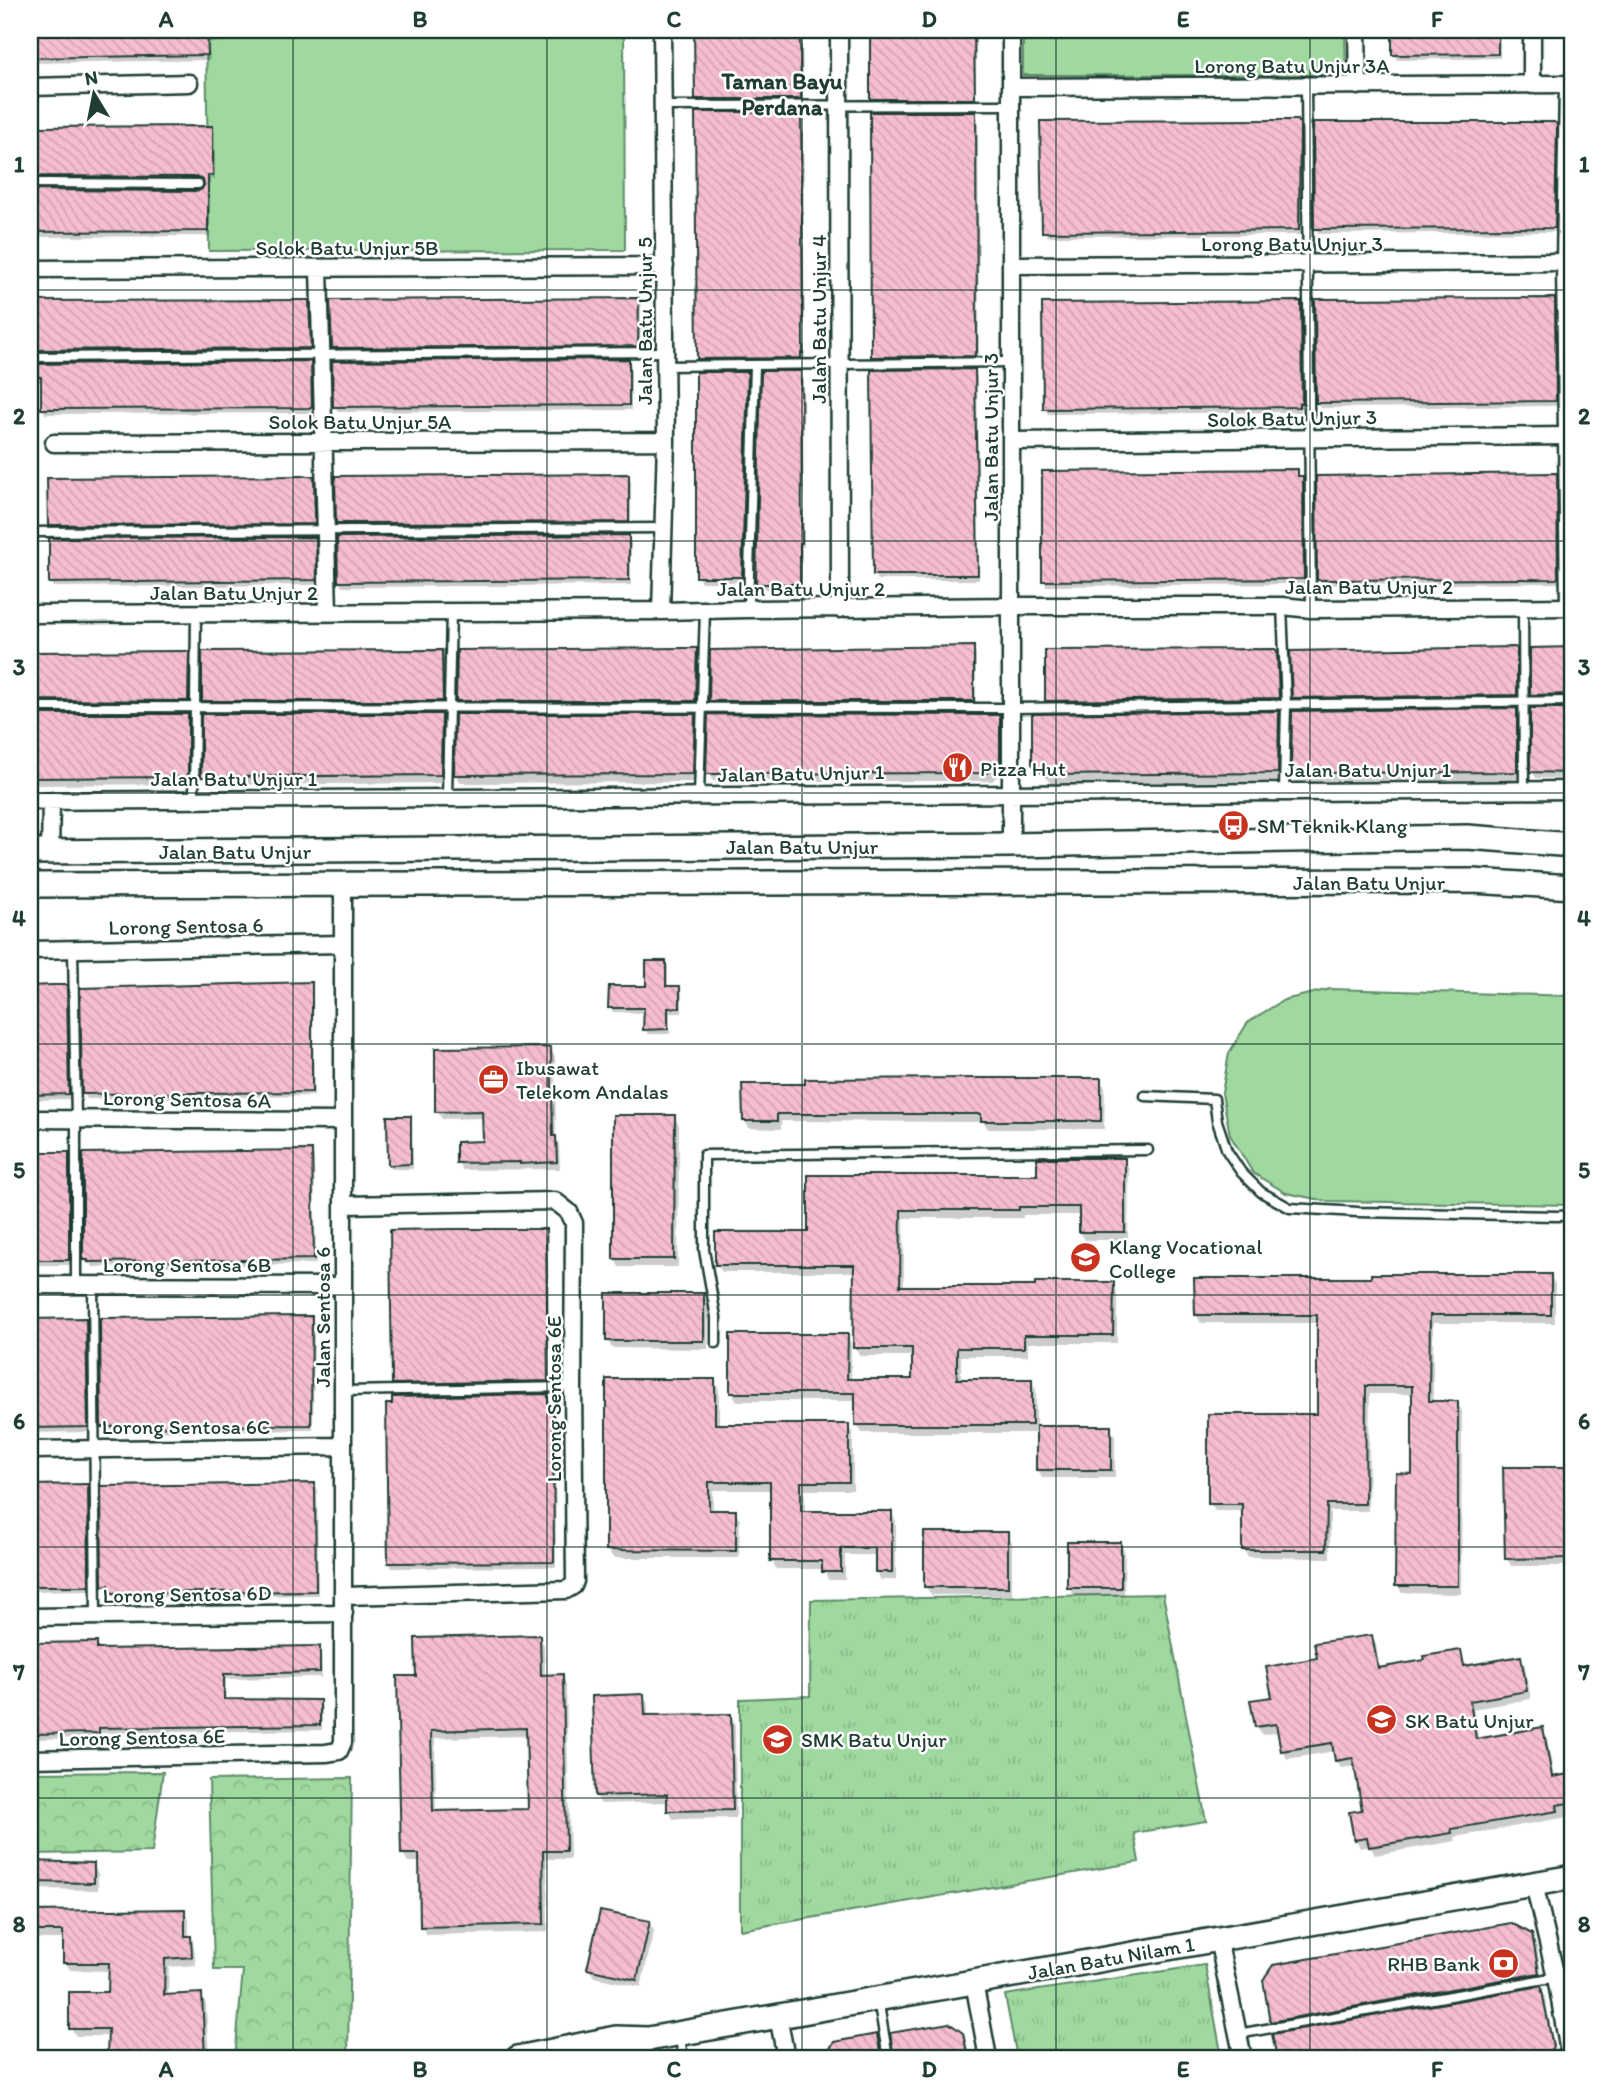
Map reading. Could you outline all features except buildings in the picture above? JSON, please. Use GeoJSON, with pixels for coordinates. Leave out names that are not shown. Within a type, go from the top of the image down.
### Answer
{"type":"FeatureCollection","features":[{"type":"Feature","properties":{"kind":"main road","name":"Jalan Batu Unjur"},"geometry":{"type":"LineString","coordinates":[[40,852],[1011,845],[1467,837],[1573,845]]}},
{"type":"Feature","properties":{"kind":"main road"},"geometry":{"type":"LineString","coordinates":[[1011,845],[1017,862],[1048,882]]}},
{"type":"Feature","properties":{"kind":"main road","name":"Jalan Batu Unjur"},"geometry":{"type":"LineString","coordinates":[[30,885],[1473,881],[1573,887]]}},
{"type":"Feature","properties":{"kind":"main road","name":"Jalan Batu Nilam 1"},"geometry":{"type":"LineString","coordinates":[[518,2058],[585,2051],[615,2038],[648,2039],[679,2034],[1573,1877]]}},
{"type":"Feature","properties":{"kind":"main road","name":"Jalan Batu Nilam 1"},"geometry":{"type":"LineString","coordinates":[[616,2058],[648,2039]]}},
{"type":"Feature","properties":{"kind":"street","name":"Jalan Batu Unjur 5"},"geometry":{"type":"LineString","coordinates":[[661,611],[666,441],[662,30]]}},
{"type":"Feature","properties":{"kind":"street","name":"Jalan Batu Unjur 4"},"geometry":{"type":"LineString","coordinates":[[839,30],[840,609]]}},
{"type":"Feature","properties":{"kind":"street","name":"Jalan Batu Unjur 3"},"geometry":{"type":"LineString","coordinates":[[1011,30],[1011,845]]}},
{"type":"Feature","properties":{"kind":"street"},"geometry":{"type":"LineString","coordinates":[[1357,30],[1358,86]]}},
{"type":"Feature","properties":{"kind":"street"},"geometry":{"type":"LineString","coordinates":[[1532,30],[1532,85]]}},
{"type":"Feature","properties":{"kind":"street"},"geometry":{"type":"LineString","coordinates":[[30,87],[189,83]]}},
{"type":"Feature","properties":{"kind":"street","name":"Lorong Batu Unjur 3A"},"geometry":{"type":"LineString","coordinates":[[1011,87],[1569,84]]}},
{"type":"Feature","properties":{"kind":"street","name":"Lorong Batu Unjur 3"},"geometry":{"type":"LineString","coordinates":[[1011,265],[1567,262]]}},
{"type":"Feature","properties":{"kind":"street","name":"Solok Batu Unjur 5B"},"geometry":{"type":"LineString","coordinates":[[30,269],[665,267]]}},
{"type":"Feature","properties":{"kind":"street"},"geometry":{"type":"LineString","coordinates":[[319,268],[328,612]]}},
{"type":"Feature","properties":{"kind":"street","name":"Solok Batu Unjur 3"},"geometry":{"type":"LineString","coordinates":[[1011,441],[1568,436]]}},
{"type":"Feature","properties":{"kind":"street","name":"Solok Batu Unjur 5A"},"geometry":{"type":"LineString","coordinates":[[54,443],[666,441]]}},
{"type":"Feature","properties":{"kind":"street","name":"Jalan Batu Unjur 2"},"geometry":{"type":"LineString","coordinates":[[30,614],[661,611],[1010,606],[1282,606],[1311,609],[1569,607]]}},
{"type":"Feature","properties":{"kind":"street","name":"Jalan Batu Unjur 1"},"geometry":{"type":"LineString","coordinates":[[30,801],[1573,790]]}},
{"type":"Feature","properties":{"kind":"street"},"geometry":{"type":"LineString","coordinates":[[40,852],[51,801]]}},
{"type":"Feature","properties":{"kind":"street","name":"Jalan Sentosa 6"},"geometry":{"type":"LineString","coordinates":[[339,1751],[343,1742],[344,1613],[343,883]]}},
{"type":"Feature","properties":{"kind":"street","name":"Lorong Sentosa 6"},"geometry":{"type":"LineString","coordinates":[[30,950],[343,944]]}},
{"type":"Feature","properties":{"kind":"street","name":"Lorong Sentosa 6A"},"geometry":{"type":"LineString","coordinates":[[30,1119],[343,1121]]}},
{"type":"Feature","properties":{"kind":"street","name":"Lorong Sentosa 6E"},"geometry":{"type":"LineString","coordinates":[[343,1205],[555,1201],[574,1223],[575,1581],[573,1586],[566,1590],[344,1596]]}},
{"type":"Feature","properties":{"kind":"street","name":"Lorong Sentosa 6B"},"geometry":{"type":"LineString","coordinates":[[30,1285],[343,1286]]}},
{"type":"Feature","properties":{"kind":"street","name":"Lorong Sentosa 6C"},"geometry":{"type":"LineString","coordinates":[[30,1450],[343,1446]]}},
{"type":"Feature","properties":{"kind":"street","name":"Lorong Sentosa 6D"},"geometry":{"type":"LineString","coordinates":[[30,1616],[344,1613]]}},
{"type":"Feature","properties":{"kind":"street","name":"Lorong Sentosa 6E"},"geometry":{"type":"LineString","coordinates":[[30,1759],[327,1754],[339,1751]]}},
{"type":"Feature","properties":{"kind":"street"},"geometry":{"type":"LineString","coordinates":[[1534,1884],[1556,1977],[1570,2058]]}},
{"type":"Feature","properties":{"kind":"street"},"geometry":{"type":"LineString","coordinates":[[1218,1939],[1243,2058]]}},
{"type":"Feature","properties":{"kind":"street"},"geometry":{"type":"LineString","coordinates":[[974,1982],[988,2058]]}},
{"type":"Feature","properties":{"kind":"street"},"geometry":{"type":"LineString","coordinates":[[778,2016],[786,2058]]}},
{"type":"Feature","properties":{"kind":"lane"},"geometry":{"type":"LineString","coordinates":[[1569,84],[1569,607]]}},
{"type":"Feature","properties":{"kind":"lane"},"geometry":{"type":"LineString","coordinates":[[1306,85],[1311,609]]}},
{"type":"Feature","properties":{"kind":"lane"},"geometry":{"type":"LineString","coordinates":[[663,106],[1011,105]]}},
{"type":"Feature","properties":{"kind":"lane"},"geometry":{"type":"LineString","coordinates":[[30,183],[198,184]]}},
{"type":"Feature","properties":{"kind":"lane"},"geometry":{"type":"LineString","coordinates":[[30,357],[321,355],[665,359],[755,365],[1011,362]]}},
{"type":"Feature","properties":{"kind":"lane"},"geometry":{"type":"LineString","coordinates":[[748,609],[755,365]]}},
{"type":"Feature","properties":{"kind":"lane"},"geometry":{"type":"LineString","coordinates":[[30,532],[663,528]]}},
{"type":"Feature","properties":{"kind":"lane"},"geometry":{"type":"LineString","coordinates":[[1282,606],[1286,705],[1284,791]]}},
{"type":"Feature","properties":{"kind":"lane"},"geometry":{"type":"LineString","coordinates":[[1523,607],[1524,789]]}},
{"type":"Feature","properties":{"kind":"lane"},"geometry":{"type":"LineString","coordinates":[[699,795],[705,610]]}},
{"type":"Feature","properties":{"kind":"lane"},"geometry":{"type":"LineString","coordinates":[[447,797],[451,611]]}},
{"type":"Feature","properties":{"kind":"lane"},"geometry":{"type":"LineString","coordinates":[[194,800],[195,613]]}},
{"type":"Feature","properties":{"kind":"lane"},"geometry":{"type":"LineString","coordinates":[[30,707],[1010,708],[1573,701]]}},
{"type":"Feature","properties":{"kind":"lane"},"geometry":{"type":"LineString","coordinates":[[73,949],[76,1285]]}},
{"type":"Feature","properties":{"kind":"lane"},"geometry":{"type":"LineString","coordinates":[[1145,1096],[1214,1099],[1217,1121],[1227,1150],[1241,1172],[1261,1192],[1290,1208],[1558,1216],[1573,1214]]}},
{"type":"Feature","properties":{"kind":"lane"},"geometry":{"type":"LineString","coordinates":[[716,1343],[716,1317],[704,1250],[704,1155],[1148,1150]]}},
{"type":"Feature","properties":{"kind":"lane"},"geometry":{"type":"LineString","coordinates":[[93,1285],[96,1615]]}},
{"type":"Feature","properties":{"kind":"lane"},"geometry":{"type":"LineString","coordinates":[[342,1391],[573,1387]]}},
{"type":"Feature","properties":{"kind":"lane"},"geometry":{"type":"LineString","coordinates":[[1238,2034],[1556,1977]]}},
{"type":"Feature","properties":{"kind":"lane"},"geometry":{"type":"LineString","coordinates":[[878,1999],[888,2058]]}},
{"type":"Feature","properties":{"kind":"lane"},"geometry":{"type":"LineString","coordinates":[[679,2034],[684,2058]]}},
{"type":"Feature","properties":{"kind":"green space"},"geometry":{"type":"Polygon","coordinates":[[[206,30],[624,30],[625,250],[209,251],[206,30]]]}},
{"type":"Feature","properties":{"kind":"green space"},"geometry":{"type":"Polygon","coordinates":[[[1023,30],[1345,30],[1346,75],[1023,75],[1023,30]]]}},
{"type":"Feature","properties":{"kind":"green space"},"geometry":{"type":"Polygon","coordinates":[[[1330,989],[1573,996],[1573,1205],[1326,1201],[1286,1193],[1253,1173],[1230,1135],[1222,1093],[1229,1053],[1248,1022],[1284,1000],[1330,989]]]}},
{"type":"Feature","properties":{"kind":"green space"},"geometry":{"type":"Polygon","coordinates":[[[1163,1594],[1206,1821],[1134,1833],[1139,1862],[740,1930],[740,1699],[810,1696],[811,1600],[1163,1594]]]}},
{"type":"Feature","properties":{"kind":"green space"},"geometry":{"type":"Polygon","coordinates":[[[163,1772],[152,1852],[30,1854],[30,1773],[163,1772]]]}},
{"type":"Feature","properties":{"kind":"green space"},"geometry":{"type":"Polygon","coordinates":[[[352,1778],[348,2057],[235,2058],[243,1970],[214,1970],[209,1780],[352,1778]]]}},
{"type":"Feature","properties":{"kind":"green space"},"geometry":{"type":"Polygon","coordinates":[[[1205,1965],[1222,2058],[1017,2058],[1005,1995],[1205,1965]]]}},
{"type":"Feature","properties":{"kind":"place","name":"Pizza Hut"},"geometry":{"type":"Point","coordinates":[957,768]}},
{"type":"Feature","properties":{"kind":"place","name":"SM Teknik Klang"},"geometry":{"type":"Point","coordinates":[1234,825]}},
{"type":"Feature","properties":{"kind":"place","name":"Ibusawat Telekom Andalas"},"geometry":{"type":"Point","coordinates":[493,1079]}},
{"type":"Feature","properties":{"kind":"place","name":"Klang Vocational College"},"geometry":{"type":"Point","coordinates":[1086,1258]}},
{"type":"Feature","properties":{"kind":"place","name":"SK Batu Unjur"},"geometry":{"type":"Point","coordinates":[1382,1720]}},
{"type":"Feature","properties":{"kind":"place","name":"SMK Batu Unjur"},"geometry":{"type":"Point","coordinates":[778,1739]}},
{"type":"Feature","properties":{"kind":"place","name":"RHB Bank"},"geometry":{"type":"Point","coordinates":[1503,1963]}},
{"type":"Feature","properties":{"kind":"district","name":"Taman Bayu Perdana"},"geometry":{"type":"Point","coordinates":[782,94]}}]}
